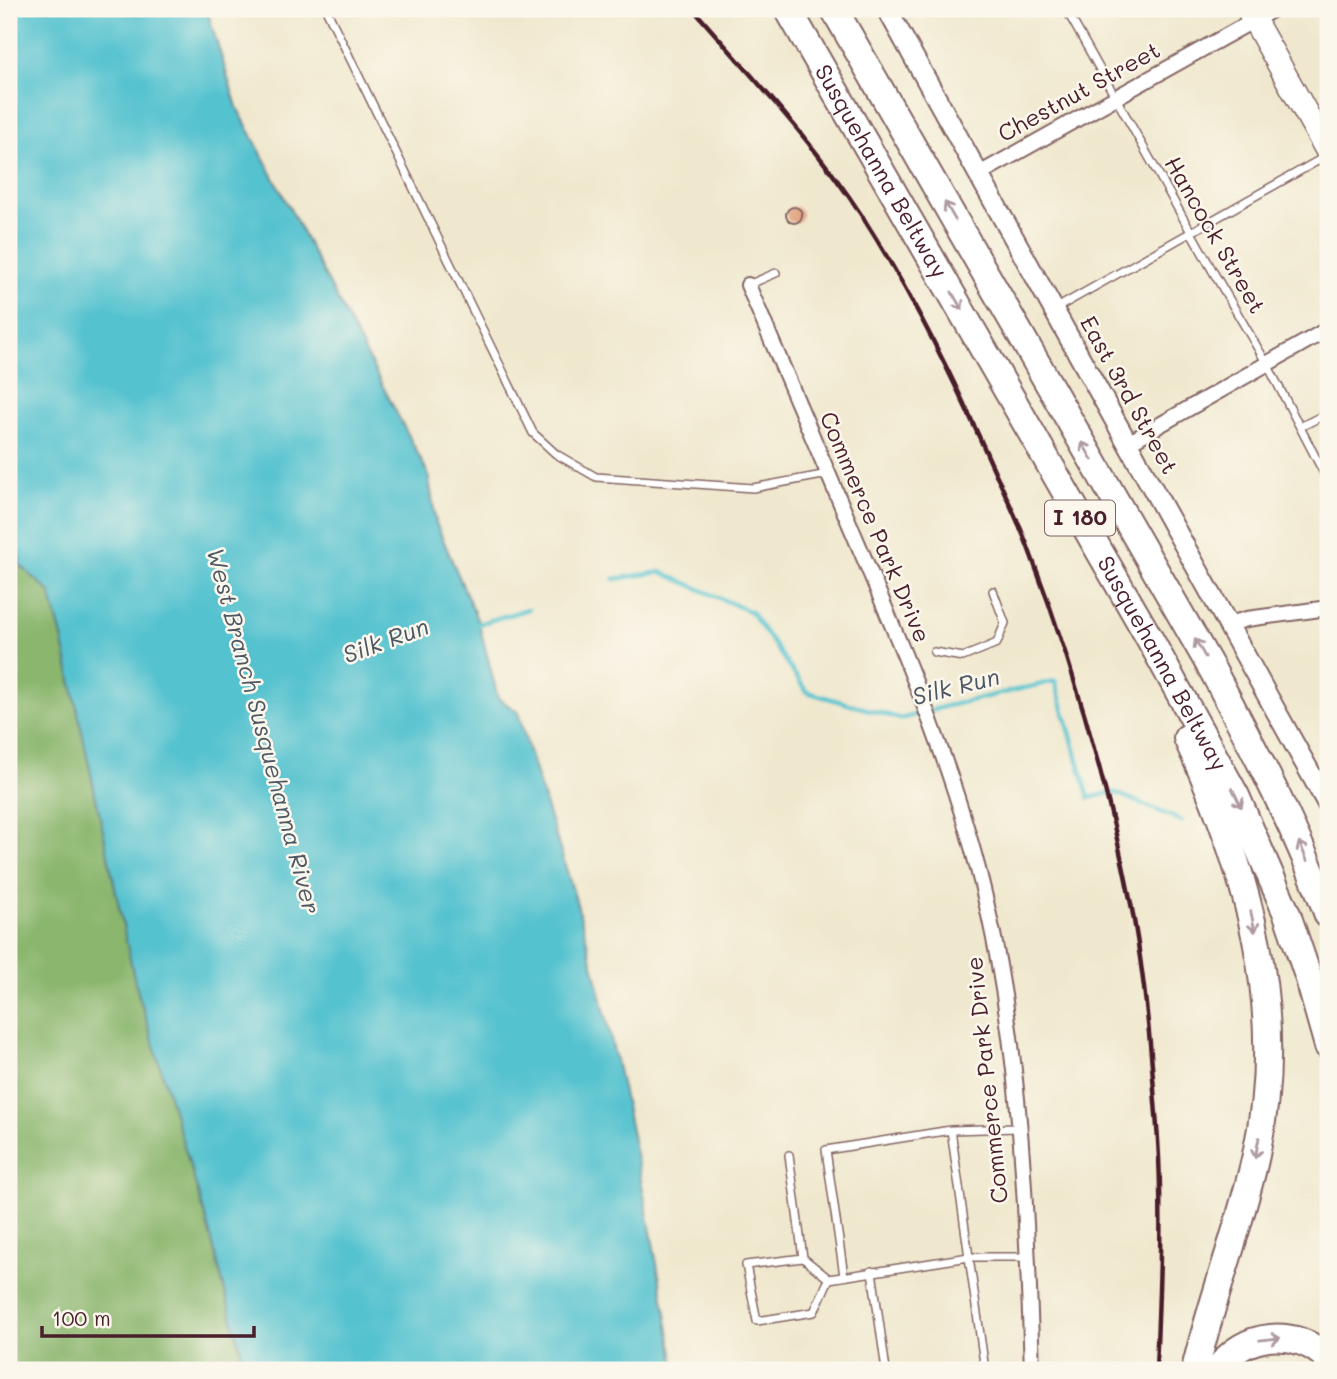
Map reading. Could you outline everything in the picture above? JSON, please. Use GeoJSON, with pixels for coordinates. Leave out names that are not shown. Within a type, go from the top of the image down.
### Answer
{"type":"FeatureCollection","features":[{"type":"Feature","properties":{"kind":"highway","name":"Susquehanna Beltway"},"geometry":{"type":"LineString","coordinates":[[788,9],[1147,634],[1236,796],[1287,914],[1328,1046]]}},
{"type":"Feature","properties":{"kind":"highway","name":"Susquehanna Beltway"},"geometry":{"type":"LineString","coordinates":[[834,9],[1213,671],[1294,830],[1328,915]]}},
{"type":"Feature","properties":{"kind":"highway"},"geometry":{"type":"LineString","coordinates":[[1058,480],[1207,783],[1237,864],[1260,954],[1268,1037],[1262,1124],[1238,1223],[1202,1338],[1195,1370]]}},
{"type":"Feature","properties":{"kind":"highway"},"geometry":{"type":"LineString","coordinates":[[1218,1370],[1233,1351],[1243,1345],[1274,1338],[1298,1340],[1310,1345],[1328,1359]]}},
{"type":"Feature","properties":{"kind":"main road","name":"East 3rd Street"},"geometry":{"type":"LineString","coordinates":[[887,9],[1328,804]]}},
{"type":"Feature","properties":{"kind":"main road"},"geometry":{"type":"LineString","coordinates":[[1251,14],[1328,153]]}},
{"type":"Feature","properties":{"kind":"street","name":"Chestnut Street"},"geometry":{"type":"LineString","coordinates":[[979,174],[1115,98],[1251,14],[1274,9]]}},
{"type":"Feature","properties":{"kind":"street","name":"Commerce Park Drive"},"geometry":{"type":"LineString","coordinates":[[748,285],[932,725],[968,830],[988,906],[1008,1021],[1027,1257],[1032,1370]]}},
{"type":"Feature","properties":{"kind":"street"},"geometry":{"type":"LineString","coordinates":[[1128,443],[1328,329]]}},
{"type":"Feature","properties":{"kind":"street"},"geometry":{"type":"LineString","coordinates":[[1229,624],[1328,608]]}},
{"type":"Feature","properties":{"kind":"lane"},"geometry":{"type":"LineString","coordinates":[[326,9],[533,433],[556,454],[596,477],[753,488],[828,474]]}},
{"type":"Feature","properties":{"kind":"lane","name":"Hancock Street"},"geometry":{"type":"LineString","coordinates":[[1066,9],[1267,363],[1328,481]]}},
{"type":"Feature","properties":{"kind":"lane"},"geometry":{"type":"LineString","coordinates":[[1054,310],[1328,153]]}},
{"type":"Feature","properties":{"kind":"lane"},"geometry":{"type":"LineString","coordinates":[[748,285],[776,273]]}},
{"type":"Feature","properties":{"kind":"lane"},"geometry":{"type":"LineString","coordinates":[[1300,428],[1328,413]]}},
{"type":"Feature","properties":{"kind":"lane"},"geometry":{"type":"LineString","coordinates":[[934,652],[963,657],[997,643],[1005,623],[993,591]]}},
{"type":"Feature","properties":{"kind":"lane"},"geometry":{"type":"LineString","coordinates":[[844,1276],[826,1150],[951,1129],[1018,1128]]}},
{"type":"Feature","properties":{"kind":"lane"},"geometry":{"type":"LineString","coordinates":[[951,1129],[985,1370]]}},
{"type":"Feature","properties":{"kind":"lane"},"geometry":{"type":"LineString","coordinates":[[789,1155],[803,1258],[830,1279],[969,1257],[1027,1257]]}},
{"type":"Feature","properties":{"kind":"lane"},"geometry":{"type":"LineString","coordinates":[[803,1258],[746,1265],[757,1321],[814,1312],[830,1279]]}},
{"type":"Feature","properties":{"kind":"lane"},"geometry":{"type":"LineString","coordinates":[[872,1271],[886,1370]]}},
{"type":"Feature","properties":{"kind":"green space"},"geometry":{"type":"Polygon","coordinates":[[[9,455],[20,565],[50,592],[62,637],[135,982],[206,1219],[246,1370],[9,1370],[9,455]]]}},
{"type":"Feature","properties":{"kind":"water","name":"West Branch Susquehanna River"},"geometry":{"type":"Polygon","coordinates":[[[9,9],[205,9],[208,14],[237,107],[428,473],[436,523],[479,624],[498,698],[518,712],[577,904],[620,1077],[676,1370],[246,1370],[206,1219],[135,982],[62,637],[50,592],[20,565],[9,455],[9,9]]]}},
{"type":"Feature","properties":{"kind":"building"},"geometry":{"type":"Polygon","coordinates":[[[794,207],[800,209],[800,221],[794,223],[788,221],[786,215],[788,209],[794,207]]]}},
{"type":"Feature","properties":{"kind":"waterway","name":"Silk Run"},"geometry":{"type":"LineString","coordinates":[[614,579],[661,572],[751,612],[807,692],[901,719],[1055,681],[1089,798],[1114,792],[1182,821]]}},
{"type":"Feature","properties":{"kind":"waterway","name":"Silk Run"},"geometry":{"type":"LineString","coordinates":[[475,625],[528,609]]}},
{"type":"Feature","properties":{"kind":"railway"},"geometry":{"type":"LineString","coordinates":[[693,9],[823,161],[862,216],[897,273],[944,362],[1013,511],[1059,634],[1111,813],[1141,962],[1158,1140],[1160,1255],[1156,1370]]}}]}
